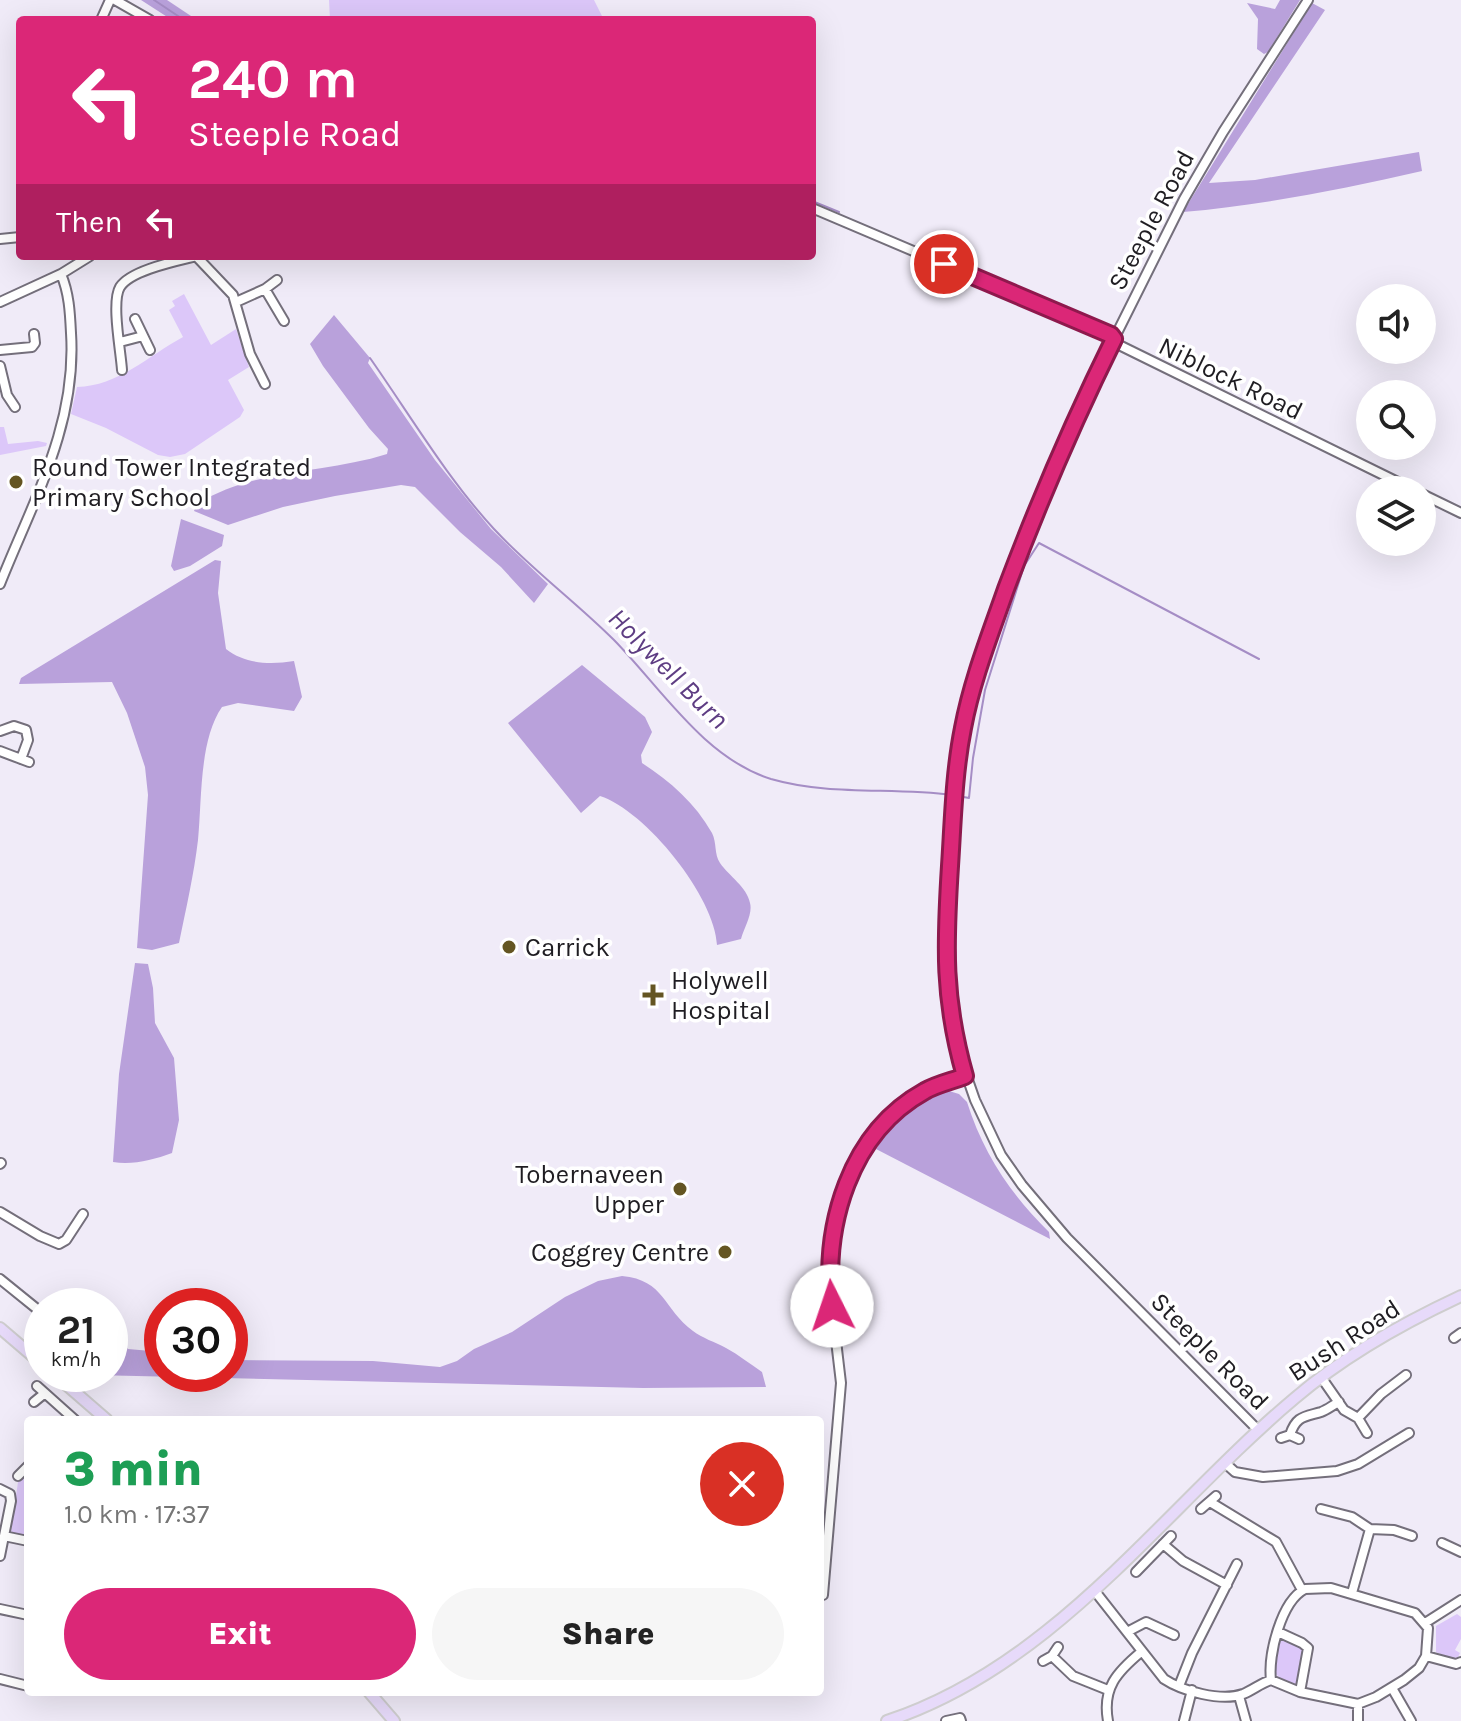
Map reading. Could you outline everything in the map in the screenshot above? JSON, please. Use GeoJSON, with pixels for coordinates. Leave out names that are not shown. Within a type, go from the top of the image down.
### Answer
{"type":"FeatureCollection","features":[{"type":"Feature","properties":{"kind":"main road","name":"Bush Road"},"geometry":{"type":"LineString","coordinates":[[1258,1430],[1321,1377],[1377,1340],[1459,1300]]}},
{"type":"Feature","properties":{"kind":"main road"},"geometry":{"type":"LineString","coordinates":[[0,1328],[24,1349]]}},
{"type":"Feature","properties":{"kind":"main road"},"geometry":{"type":"LineString","coordinates":[[75,1392],[102,1416]]}},
{"type":"Feature","properties":{"kind":"main road","name":"Steeple Road"},"geometry":{"type":"LineString","coordinates":[[887,1721],[937,1700],[979,1677],[1045,1632],[1094,1590],[1258,1430]]}},
{"type":"Feature","properties":{"kind":"main road"},"geometry":{"type":"LineString","coordinates":[[372,1696],[394,1721]]}},
{"type":"Feature","properties":{"kind":"street"},"geometry":{"type":"LineString","coordinates":[[112,0],[142,16]]}},
{"type":"Feature","properties":{"kind":"street","name":"Steeple Road"},"geometry":{"type":"LineString","coordinates":[[1258,1430],[1049,1218],[1001,1155],[965,1076],[955,1040],[945,963],[955,794],[964,720],[988,640],[1021,550],[1060,455],[1184,199],[1308,0]]}},
{"type":"Feature","properties":{"kind":"street","name":"Niblock Road"},"geometry":{"type":"LineString","coordinates":[[816,210],[1111,335],[1117,344],[1386,476]]}},
{"type":"Feature","properties":{"kind":"street"},"geometry":{"type":"LineString","coordinates":[[0,302],[84,260]]}},
{"type":"Feature","properties":{"kind":"street"},"geometry":{"type":"LineString","coordinates":[[122,370],[116,301],[122,284],[148,270],[182,260]]}},
{"type":"Feature","properties":{"kind":"street"},"geometry":{"type":"LineString","coordinates":[[198,260],[228,286],[236,302],[241,329],[264,377]]}},
{"type":"Feature","properties":{"kind":"street"},"geometry":{"type":"LineString","coordinates":[[0,584],[52,459],[66,412],[73,354],[68,293],[61,274]]}},
{"type":"Feature","properties":{"kind":"street"},"geometry":{"type":"LineString","coordinates":[[236,302],[277,280]]}},
{"type":"Feature","properties":{"kind":"street"},"geometry":{"type":"LineString","coordinates":[[265,289],[284,321]]}},
{"type":"Feature","properties":{"kind":"street"},"geometry":{"type":"LineString","coordinates":[[135,319],[150,350]]}},
{"type":"Feature","properties":{"kind":"street"},"geometry":{"type":"LineString","coordinates":[[0,350],[32,347],[34,334]]}},
{"type":"Feature","properties":{"kind":"street"},"geometry":{"type":"LineString","coordinates":[[120,342],[143,336]]}},
{"type":"Feature","properties":{"kind":"street"},"geometry":{"type":"LineString","coordinates":[[0,366],[8,399],[15,407]]}},
{"type":"Feature","properties":{"kind":"street"},"geometry":{"type":"LineString","coordinates":[[1436,501],[1461,513]]}},
{"type":"Feature","properties":{"kind":"street"},"geometry":{"type":"LineString","coordinates":[[0,731],[16,726],[26,730],[28,740],[25,760],[0,751]]}},
{"type":"Feature","properties":{"kind":"street"},"geometry":{"type":"LineString","coordinates":[[824,1583],[841,1383],[828,1273],[842,1196],[852,1170],[873,1134],[924,1092],[965,1076]]}},
{"type":"Feature","properties":{"kind":"street"},"geometry":{"type":"LineString","coordinates":[[0,1212],[40,1236],[56,1243],[63,1242]]}},
{"type":"Feature","properties":{"kind":"street"},"geometry":{"type":"LineString","coordinates":[[63,1242],[71,1223],[83,1214]]}},
{"type":"Feature","properties":{"kind":"street"},"geometry":{"type":"LineString","coordinates":[[63,1242],[69,1251]]}},
{"type":"Feature","properties":{"kind":"street"},"geometry":{"type":"LineString","coordinates":[[0,1279],[24,1298]]}},
{"type":"Feature","properties":{"kind":"street"},"geometry":{"type":"LineString","coordinates":[[1358,1418],[1381,1394],[1406,1375]]}},
{"type":"Feature","properties":{"kind":"street"},"geometry":{"type":"LineString","coordinates":[[1321,1377],[1344,1410],[1358,1418],[1367,1433]]}},
{"type":"Feature","properties":{"kind":"street"},"geometry":{"type":"LineString","coordinates":[[34,1402],[45,1393],[71,1416]]}},
{"type":"Feature","properties":{"kind":"street"},"geometry":{"type":"LineString","coordinates":[[1281,1438],[1294,1437],[1295,1422],[1303,1415],[1321,1412],[1339,1402]]}},
{"type":"Feature","properties":{"kind":"street"},"geometry":{"type":"LineString","coordinates":[[1225,1463],[1235,1472],[1263,1477],[1337,1471],[1358,1464],[1409,1433]]}},
{"type":"Feature","properties":{"kind":"street"},"geometry":{"type":"LineString","coordinates":[[18,1476],[24,1470]]}},
{"type":"Feature","properties":{"kind":"street"},"geometry":{"type":"LineString","coordinates":[[0,1489],[11,1496],[0,1556]]}},
{"type":"Feature","properties":{"kind":"street"},"geometry":{"type":"LineString","coordinates":[[1201,1509],[1213,1499],[1271,1537],[1302,1590]]}},
{"type":"Feature","properties":{"kind":"street"},"geometry":{"type":"LineString","coordinates":[[1321,1509],[1352,1517],[1370,1529],[1394,1530],[1412,1536]]}},
{"type":"Feature","properties":{"kind":"street"},"geometry":{"type":"LineString","coordinates":[[1352,1593],[1370,1529]]}},
{"type":"Feature","properties":{"kind":"street"},"geometry":{"type":"LineString","coordinates":[[4,1536],[24,1540]]}},
{"type":"Feature","properties":{"kind":"street"},"geometry":{"type":"LineString","coordinates":[[1136,1572],[1171,1536]]}},
{"type":"Feature","properties":{"kind":"street"},"geometry":{"type":"LineString","coordinates":[[1442,1543],[1461,1552]]}},
{"type":"Feature","properties":{"kind":"street"},"geometry":{"type":"LineString","coordinates":[[1163,1544],[1183,1561],[1227,1585]]}},
{"type":"Feature","properties":{"kind":"street"},"geometry":{"type":"LineString","coordinates":[[1179,1686],[1192,1653],[1237,1564]]}},
{"type":"Feature","properties":{"kind":"street"},"geometry":{"type":"LineString","coordinates":[[1094,1590],[1164,1679],[1192,1690],[1221,1696],[1239,1696],[1271,1680],[1300,1692],[1358,1704],[1392,1688],[1415,1671],[1426,1656],[1428,1639],[1425,1623],[1410,1611],[1352,1593],[1326,1587],[1302,1590],[1293,1600],[1270,1651],[1271,1680]]}},
{"type":"Feature","properties":{"kind":"street"},"geometry":{"type":"LineString","coordinates":[[1425,1623],[1460,1604]]}},
{"type":"Feature","properties":{"kind":"street"},"geometry":{"type":"LineString","coordinates":[[0,1609],[24,1614]]}},
{"type":"Feature","properties":{"kind":"street"},"geometry":{"type":"LineString","coordinates":[[1127,1632],[1146,1622],[1174,1635]]}},
{"type":"Feature","properties":{"kind":"street"},"geometry":{"type":"LineString","coordinates":[[1278,1632],[1305,1644],[1309,1650],[1300,1692]]}},
{"type":"Feature","properties":{"kind":"street"},"geometry":{"type":"LineString","coordinates":[[1058,1647],[1048,1658],[1073,1676],[1108,1690]]}},
{"type":"Feature","properties":{"kind":"street"},"geometry":{"type":"LineString","coordinates":[[1108,1721],[1108,1690],[1118,1672],[1141,1652]]}},
{"type":"Feature","properties":{"kind":"street"},"geometry":{"type":"LineString","coordinates":[[1426,1656],[1456,1664],[1461,1662]]}},
{"type":"Feature","properties":{"kind":"street"},"geometry":{"type":"LineString","coordinates":[[0,1679],[24,1685]]}},
{"type":"Feature","properties":{"kind":"street"},"geometry":{"type":"LineString","coordinates":[[1392,1688],[1411,1721]]}},
{"type":"Feature","properties":{"kind":"street"},"geometry":{"type":"LineString","coordinates":[[1184,1721],[1192,1690]]}},
{"type":"Feature","properties":{"kind":"street"},"geometry":{"type":"LineString","coordinates":[[1239,1696],[1246,1721]]}},
{"type":"Feature","properties":{"kind":"street"},"geometry":{"type":"LineString","coordinates":[[1358,1704],[1358,1721]]}},
{"type":"Feature","properties":{"kind":"street"},"geometry":{"type":"LineString","coordinates":[[946,1721],[960,1718],[961,1721]]}},
{"type":"Feature","properties":{"kind":"shaded area"},"geometry":{"type":"Polygon","coordinates":[[[141,0],[167,0],[191,16],[166,16],[141,0]]]}},
{"type":"Feature","properties":{"kind":"shaded area"},"geometry":{"type":"Polygon","coordinates":[[[329,0],[594,0],[602,16],[330,16],[329,0]]]}},
{"type":"Feature","properties":{"kind":"shaded area"},"geometry":{"type":"Polygon","coordinates":[[[1280,0],[1300,0],[1264,54],[1257,49],[1258,19],[1247,3],[1275,9],[1280,0]]]}},
{"type":"Feature","properties":{"kind":"shaded area"},"geometry":{"type":"Polygon","coordinates":[[[1312,3],[1325,10],[1209,183],[1255,180],[1419,152],[1422,171],[1303,196],[1183,212],[1312,3]]]}},
{"type":"Feature","properties":{"kind":"shaded area"},"geometry":{"type":"Polygon","coordinates":[[[184,294],[211,345],[236,329],[249,367],[228,380],[244,410],[240,417],[185,454],[170,457],[158,455],[71,414],[77,387],[119,376],[183,337],[169,310],[175,306],[172,301],[184,294]]]}},
{"type":"Feature","properties":{"kind":"shaded area"},"geometry":{"type":"Polygon","coordinates":[[[334,315],[370,358],[368,363],[435,460],[491,529],[548,584],[534,603],[501,567],[415,487],[401,485],[335,496],[283,507],[228,525],[194,511],[197,504],[242,484],[387,454],[388,449],[369,428],[310,344],[334,315]]]}},
{"type":"Feature","properties":{"kind":"shaded area"},"geometry":{"type":"Polygon","coordinates":[[[0,427],[4,427],[8,444],[38,441],[47,443],[46,446],[0,455],[0,427]]]}},
{"type":"Feature","properties":{"kind":"shaded area"},"geometry":{"type":"Polygon","coordinates":[[[181,519],[224,535],[222,546],[190,566],[174,571],[171,566],[181,519]]]}},
{"type":"Feature","properties":{"kind":"shaded area"},"geometry":{"type":"Polygon","coordinates":[[[215,560],[221,561],[218,593],[226,649],[241,658],[258,662],[294,661],[302,697],[294,711],[238,703],[222,707],[205,753],[198,840],[179,943],[152,950],[137,948],[148,795],[145,767],[127,713],[112,682],[19,684],[21,678],[215,560]]]}},
{"type":"Feature","properties":{"kind":"shaded area"},"geometry":{"type":"Polygon","coordinates":[[[582,665],[645,717],[652,732],[641,755],[642,763],[672,786],[698,812],[712,833],[720,863],[748,897],[750,912],[741,939],[717,945],[704,904],[675,858],[657,837],[618,805],[600,796],[581,813],[508,723],[582,665]]]}},
{"type":"Feature","properties":{"kind":"shaded area"},"geometry":{"type":"Polygon","coordinates":[[[135,963],[148,964],[155,1023],[174,1058],[179,1120],[172,1153],[120,1163],[113,1162],[119,1074],[135,963]]]}},
{"type":"Feature","properties":{"kind":"shaded area"},"geometry":{"type":"Polygon","coordinates":[[[949,1091],[959,1094],[967,1102],[990,1156],[1022,1203],[1049,1232],[1050,1239],[876,1149],[907,1114],[927,1100],[949,1091]]]}},
{"type":"Feature","properties":{"kind":"shaded area"},"geometry":{"type":"Polygon","coordinates":[[[622,1276],[647,1283],[693,1331],[762,1372],[766,1387],[643,1388],[248,1379],[248,1360],[373,1361],[440,1367],[512,1332],[565,1297],[598,1281],[622,1276]]]}},
{"type":"Feature","properties":{"kind":"shaded area"},"geometry":{"type":"Polygon","coordinates":[[[128,1349],[144,1350],[144,1376],[128,1376],[128,1349]]]}},
{"type":"Feature","properties":{"kind":"shaded area"},"geometry":{"type":"Polygon","coordinates":[[[24,1478],[24,1537],[11,1531],[18,1482],[24,1478]]]}},
{"type":"Feature","properties":{"kind":"shaded area"},"geometry":{"type":"Polygon","coordinates":[[[1457,1614],[1461,1617],[1461,1639],[1455,1650],[1460,1653],[1452,1659],[1436,1652],[1436,1626],[1457,1614]]]}},
{"type":"Feature","properties":{"kind":"shaded area"},"geometry":{"type":"Polygon","coordinates":[[[1284,1638],[1304,1649],[1297,1686],[1274,1672],[1275,1653],[1280,1640],[1284,1638]]]}},
{"type":"Feature","properties":{"kind":"waterway","name":"Holywell Burn"},"geometry":{"type":"LineString","coordinates":[[154,0],[178,16]]}},
{"type":"Feature","properties":{"kind":"waterway"},"geometry":{"type":"LineString","coordinates":[[816,203],[839,212]]}},
{"type":"Feature","properties":{"kind":"waterway","name":"Holywell Burn"},"geometry":{"type":"LineString","coordinates":[[370,358],[445,468],[494,529],[614,640],[685,720],[725,755],[747,769],[793,784],[816,788],[952,795]]}},
{"type":"Feature","properties":{"kind":"waterway","name":"Holywell Burn"},"geometry":{"type":"LineString","coordinates":[[958,796],[969,798],[985,690],[1024,566],[1039,543],[1259,659]]}},
{"type":"Feature","properties":{"kind":"place","name":"Round Tower Integrated Primary School"},"geometry":{"type":"Point","coordinates":[16,482]}},
{"type":"Feature","properties":{"kind":"place","name":"Carrick"},"geometry":{"type":"Point","coordinates":[509,947]}},
{"type":"Feature","properties":{"kind":"place","name":"Holywell Hospital"},"geometry":{"type":"Point","coordinates":[653,995]}},
{"type":"Feature","properties":{"kind":"place","name":"Tobernaveen Upper"},"geometry":{"type":"Point","coordinates":[680,1189]}},
{"type":"Feature","properties":{"kind":"place","name":"Coggrey Centre"},"geometry":{"type":"Point","coordinates":[725,1252]}},
{"type":"Feature","properties":{"kind":"route"},"geometry":{"type":"LineString","coordinates":[[832,1306],[828,1273],[842,1196],[867,1142],[896,1112],[924,1092],[965,1076],[955,1040],[945,963],[956,776],[962,730],[976,674],[1021,550],[1082,403],[1114,339],[1111,335],[944,264]]}}]}
